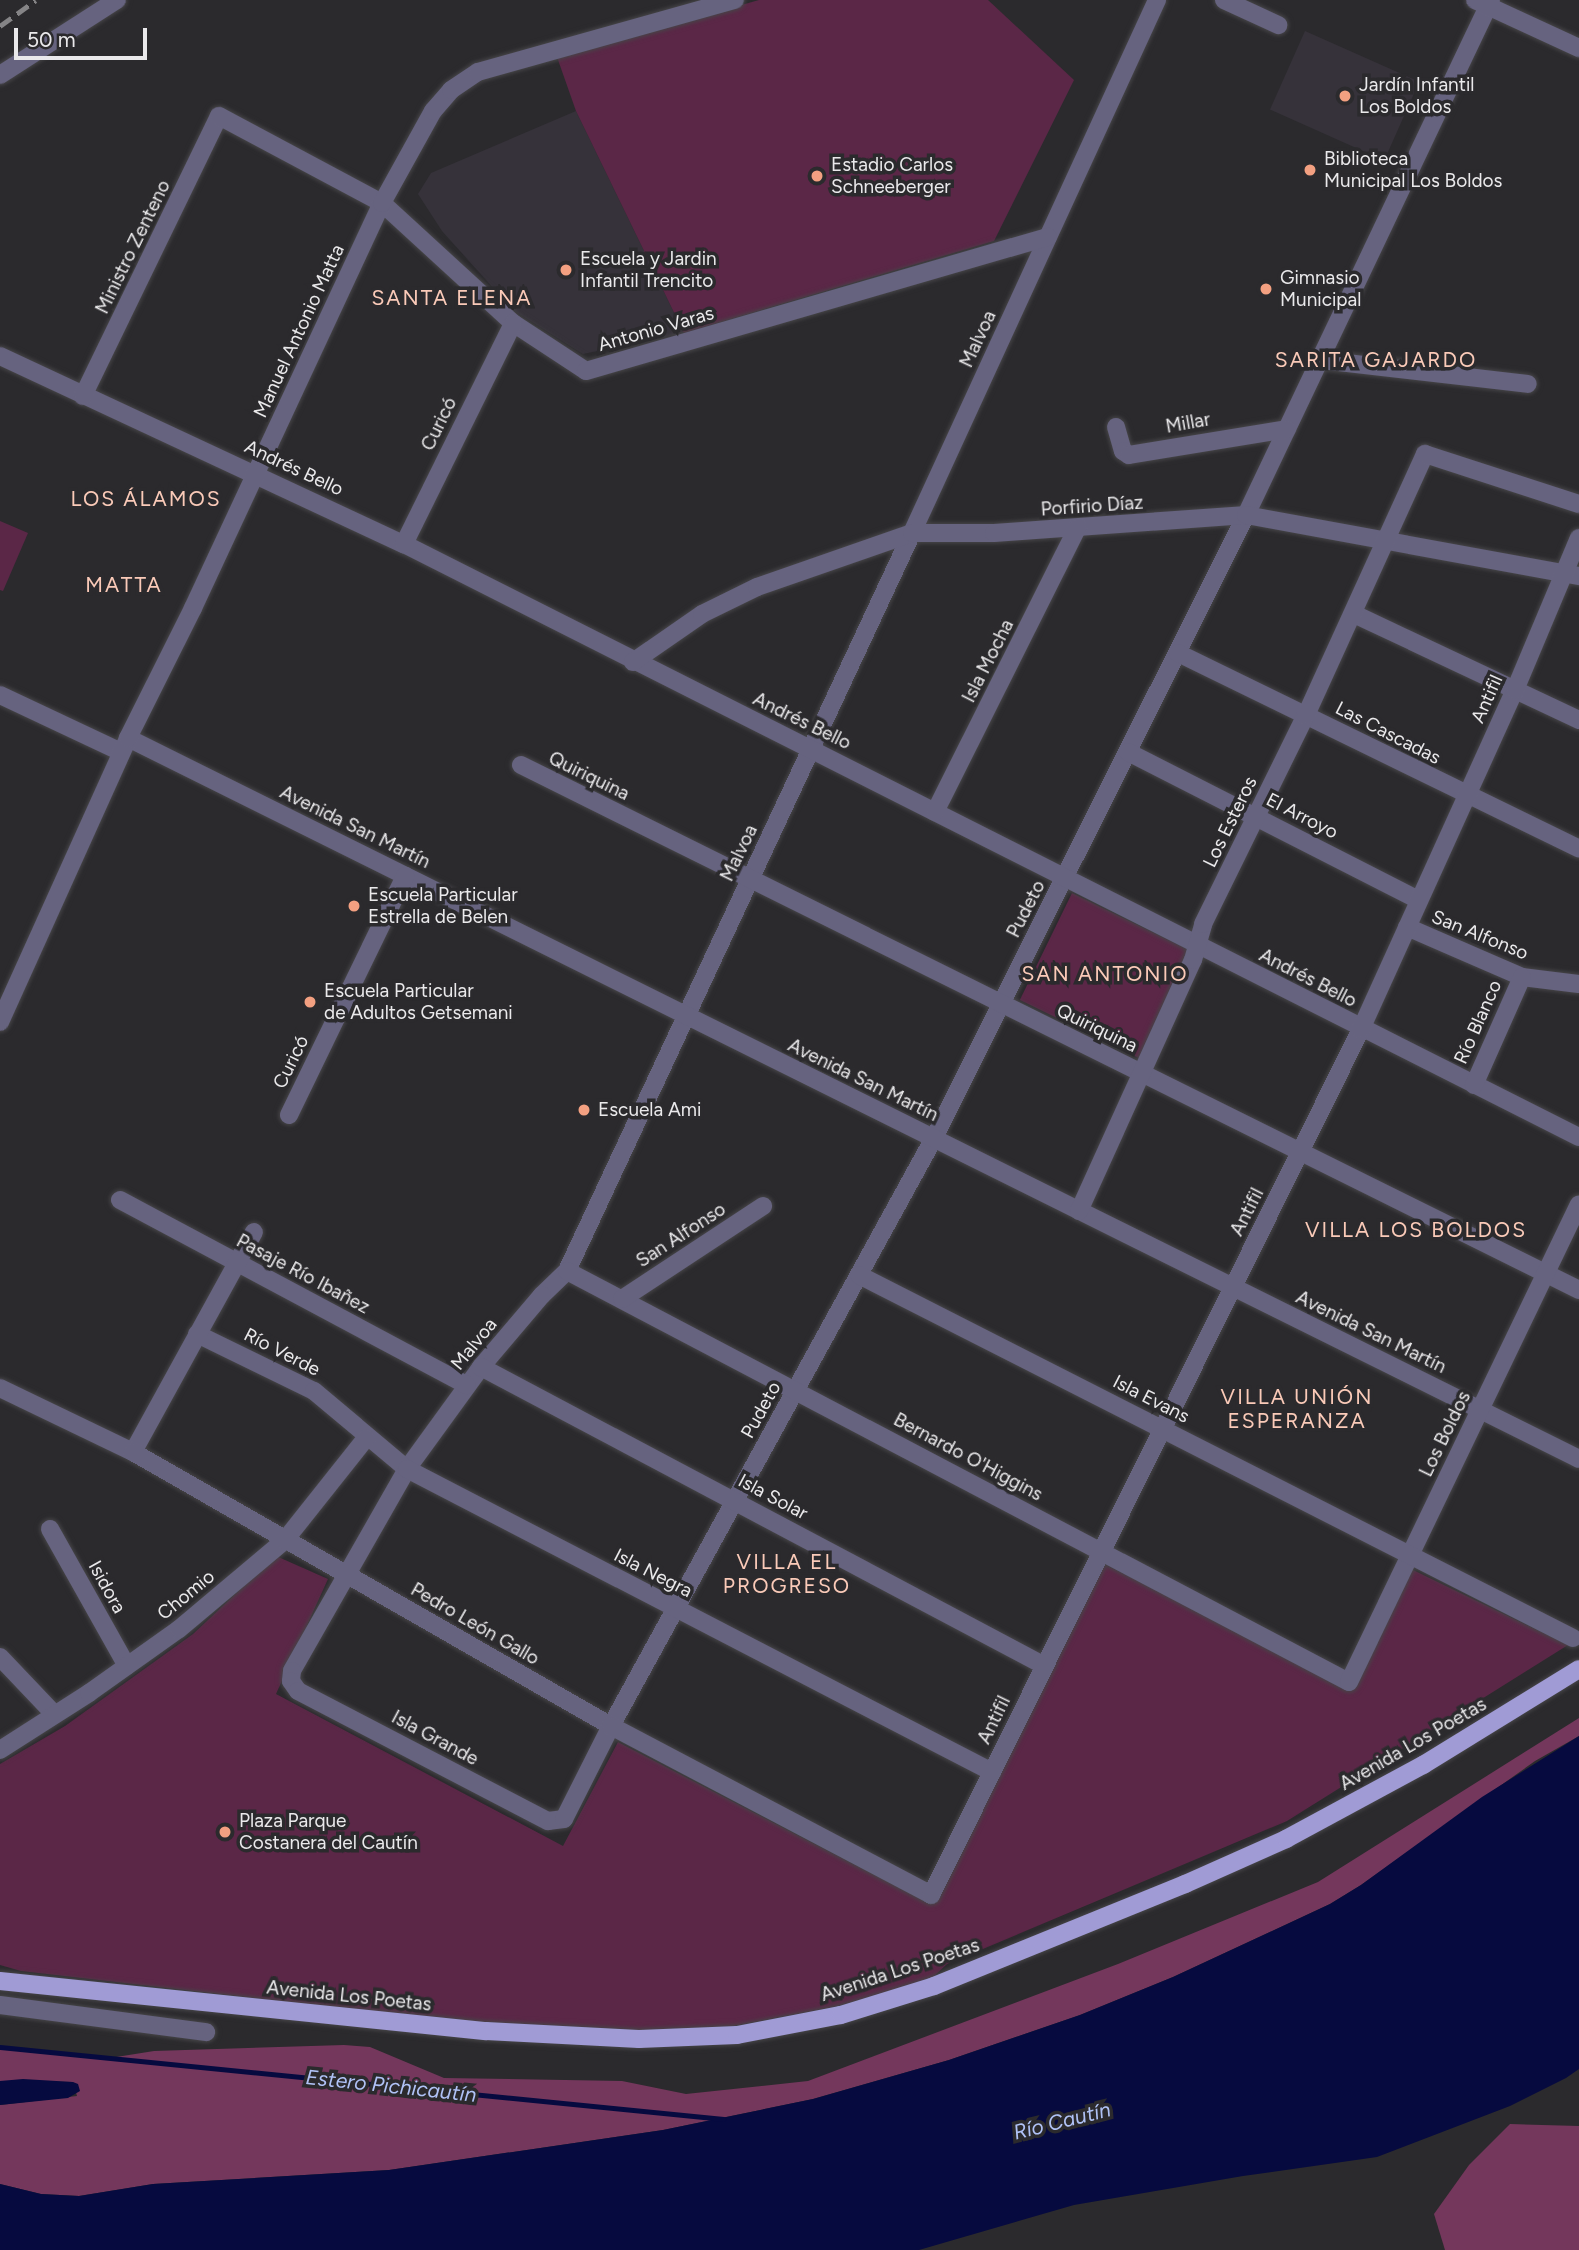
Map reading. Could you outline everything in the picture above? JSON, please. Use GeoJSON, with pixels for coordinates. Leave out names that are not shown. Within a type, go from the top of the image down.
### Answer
{"type":"FeatureCollection","features":[{"type":"Feature","properties":{"kind":"main road","name":"Avenida Los Poetas"},"geometry":{"type":"LineString","coordinates":[[5,1980],[486,2031],[639,2039],[737,2035],[841,2015],[934,1986],[1185,1884],[1286,1839],[1423,1765],[1579,1670]]}},
{"type":"Feature","properties":{"kind":"street"},"geometry":{"type":"LineString","coordinates":[[0,75],[117,0]]}},
{"type":"Feature","properties":{"kind":"street","name":"Malvoa"},"geometry":{"type":"LineString","coordinates":[[292,1681],[292,1671],[407,1469],[481,1367],[542,1294],[567,1271],[685,1014],[812,749],[1157,0]]}},
{"type":"Feature","properties":{"kind":"street"},"geometry":{"type":"LineString","coordinates":[[1224,0],[1278,25]]}},
{"type":"Feature","properties":{"kind":"street","name":"Manuel Antonio Matta"},"geometry":{"type":"LineString","coordinates":[[0,1021],[125,745],[382,203],[433,111],[464,80],[494,66],[729,1]]}},
{"type":"Feature","properties":{"kind":"street"},"geometry":{"type":"LineString","coordinates":[[1485,2],[1579,48]]}},
{"type":"Feature","properties":{"kind":"street","name":"Pudeto"},"geometry":{"type":"LineString","coordinates":[[564,1819],[611,1726],[934,1138],[1002,1004],[1246,515],[1321,359],[1485,2]]}},
{"type":"Feature","properties":{"kind":"street","name":"Antonio Varas"},"geometry":{"type":"LineString","coordinates":[[219,116],[382,203],[513,323],[586,371],[1048,237]]}},
{"type":"Feature","properties":{"kind":"street","name":"Ministro Zenteno"},"geometry":{"type":"LineString","coordinates":[[83,396],[219,116]]}},
{"type":"Feature","properties":{"kind":"street","name":"Curicó"},"geometry":{"type":"LineString","coordinates":[[404,544],[513,323]]}},
{"type":"Feature","properties":{"kind":"street","name":"Andrés Bello"},"geometry":{"type":"LineString","coordinates":[[0,356],[404,544],[633,662],[812,749],[1579,1137]]}},
{"type":"Feature","properties":{"kind":"street"},"geometry":{"type":"LineString","coordinates":[[1321,359],[1528,384]]}},
{"type":"Feature","properties":{"kind":"street","name":"Millar"},"geometry":{"type":"LineString","coordinates":[[1116,427],[1123,451],[1129,455],[1287,429]]}},
{"type":"Feature","properties":{"kind":"street","name":"Los Esteros"},"geometry":{"type":"LineString","coordinates":[[1079,1210],[1143,1074],[1198,946],[1203,924],[1354,614],[1425,454],[1579,504]]}},
{"type":"Feature","properties":{"kind":"street","name":"Porfirio Díaz"},"geometry":{"type":"LineString","coordinates":[[633,662],[702,614],[757,587],[912,533],[963,534],[1077,528],[1246,515],[1571,574]]}},
{"type":"Feature","properties":{"kind":"street","name":"Isla Mocha"},"geometry":{"type":"LineString","coordinates":[[935,812],[1077,528]]}},
{"type":"Feature","properties":{"kind":"street","name":"Antifil"},"geometry":{"type":"LineString","coordinates":[[931,1895],[1361,1029],[1466,796],[1571,574],[1579,538]]}},
{"type":"Feature","properties":{"kind":"street"},"geometry":{"type":"LineString","coordinates":[[1354,614],[1579,720]]}},
{"type":"Feature","properties":{"kind":"street","name":"Las Cascadas"},"geometry":{"type":"LineString","coordinates":[[1178,653],[1579,849]]}},
{"type":"Feature","properties":{"kind":"street","name":"Avenida San Martín"},"geometry":{"type":"LineString","coordinates":[[0,695],[125,745],[405,876],[1579,1459]]}},
{"type":"Feature","properties":{"kind":"street","name":"El Arroyo"},"geometry":{"type":"LineString","coordinates":[[1128,751],[1419,900]]}},
{"type":"Feature","properties":{"kind":"street","name":"Quiriquina"},"geometry":{"type":"LineString","coordinates":[[521,765],[1579,1290]]}},
{"type":"Feature","properties":{"kind":"street","name":"Curicó"},"geometry":{"type":"LineString","coordinates":[[289,1115],[405,876]]}},
{"type":"Feature","properties":{"kind":"street","name":"San Alfonso"},"geometry":{"type":"LineString","coordinates":[[1407,928],[1522,977],[1579,984]]}},
{"type":"Feature","properties":{"kind":"street","name":"Río Blanco"},"geometry":{"type":"LineString","coordinates":[[1474,1085],[1522,977]]}},
{"type":"Feature","properties":{"kind":"street","name":"Pasaje Río Ibañez"},"geometry":{"type":"LineString","coordinates":[[120,1200],[467,1385]]}},
{"type":"Feature","properties":{"kind":"street","name":"Los Boldos"},"geometry":{"type":"LineString","coordinates":[[1349,1682],[1579,1204]]}},
{"type":"Feature","properties":{"kind":"street","name":"San Alfonso"},"geometry":{"type":"LineString","coordinates":[[622,1299],[763,1206]]}},
{"type":"Feature","properties":{"kind":"street"},"geometry":{"type":"LineString","coordinates":[[133,1452],[254,1232]]}},
{"type":"Feature","properties":{"kind":"street","name":"Bernardo O'Higgins"},"geometry":{"type":"LineString","coordinates":[[567,1271],[1349,1682]]}},
{"type":"Feature","properties":{"kind":"street","name":"Isla Evans"},"geometry":{"type":"LineString","coordinates":[[859,1275],[1573,1638]]}},
{"type":"Feature","properties":{"kind":"street","name":"Río Verde"},"geometry":{"type":"LineString","coordinates":[[197,1334],[314,1391],[366,1438],[407,1469]]}},
{"type":"Feature","properties":{"kind":"street","name":"Isla Solar"},"geometry":{"type":"LineString","coordinates":[[481,1367],[1045,1666]]}},
{"type":"Feature","properties":{"kind":"street","name":"Pedro León Gallo"},"geometry":{"type":"LineString","coordinates":[[0,1388],[133,1452],[611,1726],[931,1895]]}},
{"type":"Feature","properties":{"kind":"street","name":"Chomio"},"geometry":{"type":"LineString","coordinates":[[0,1750],[179,1629],[285,1539],[366,1438]]}},
{"type":"Feature","properties":{"kind":"street","name":"Isla Negra"},"geometry":{"type":"LineString","coordinates":[[407,1469],[992,1772]]}},
{"type":"Feature","properties":{"kind":"street","name":"Isidora"},"geometry":{"type":"LineString","coordinates":[[50,1529],[127,1666]]}},
{"type":"Feature","properties":{"kind":"street"},"geometry":{"type":"LineString","coordinates":[[0,1657],[54,1714]]}},
{"type":"Feature","properties":{"kind":"street","name":"Isla Grande"},"geometry":{"type":"LineString","coordinates":[[292,1681],[298,1691],[548,1821],[564,1819]]}},
{"type":"Feature","properties":{"kind":"street"},"geometry":{"type":"LineString","coordinates":[[0,2005],[206,2032]]}},
{"type":"Feature","properties":{"kind":"shaded area","name":"Estadio Carlos Schneeberger"},"geometry":{"type":"Polygon","coordinates":[[[759,0],[988,0],[1074,80],[994,241],[684,333],[576,111],[557,57],[759,0]]]}},
{"type":"Feature","properties":{"kind":"shaded area","name":"Jardín Infantil Los Boldos"},"geometry":{"type":"Polygon","coordinates":[[[1305,31],[1419,82],[1384,160],[1270,110],[1305,31]]]}},
{"type":"Feature","properties":{"kind":"shaded area","name":"Escuela y Jardin Infantil Trencito"},"geometry":{"type":"Polygon","coordinates":[[[576,111],[684,333],[583,354],[513,310],[442,231],[418,194],[431,173],[576,111]]]}},
{"type":"Feature","properties":{"kind":"shaded area"},"geometry":{"type":"Polygon","coordinates":[[[0,521],[28,533],[3,591],[0,590],[0,521]]]}},
{"type":"Feature","properties":{"kind":"shaded area"},"geometry":{"type":"Polygon","coordinates":[[[1072,893],[1192,952],[1140,1059],[1020,1000],[1072,893]]]}},
{"type":"Feature","properties":{"kind":"shaded area"},"geometry":{"type":"Polygon","coordinates":[[[276,1556],[328,1579],[276,1694],[563,1846],[618,1742],[930,1904],[1102,1563],[1352,1688],[1407,1567],[1568,1645],[1287,1821],[947,1964],[931,1979],[838,2006],[728,2027],[639,2031],[519,2029],[21,1971],[0,1965],[0,1764],[65,1726],[193,1634],[276,1556]]]}},
{"type":"Feature","properties":{"kind":"shaded area"},"geometry":{"type":"Polygon","coordinates":[[[1579,1718],[1579,1736],[1535,1761],[1361,1885],[1330,1904],[1173,1977],[1080,2015],[949,2060],[813,2099],[663,2130],[389,2170],[153,2184],[79,2196],[41,2194],[0,2184],[0,2105],[77,2096],[73,2082],[0,2081],[0,2047],[110,2058],[154,2051],[344,2045],[370,2047],[444,2078],[622,2081],[686,2094],[808,2081],[1118,1964],[1318,1882],[1579,1718]]]}},
{"type":"Feature","properties":{"kind":"shaded area"},"geometry":{"type":"Polygon","coordinates":[[[1510,2124],[1579,2126],[1579,2250],[1445,2250],[1434,2214],[1469,2165],[1510,2124]]]}},
{"type":"Feature","properties":{"kind":"water","name":"Río Cautín"},"geometry":{"type":"Polygon","coordinates":[[[1579,1736],[1579,2069],[1510,2106],[1377,2157],[1243,2176],[1074,2205],[919,2250],[0,2250],[0,2184],[41,2194],[79,2196],[153,2184],[389,2170],[663,2130],[813,2099],[949,2060],[1080,2015],[1173,1977],[1330,1904],[1361,1885],[1482,1797],[1579,1736]]]}},
{"type":"Feature","properties":{"kind":"water"},"geometry":{"type":"Polygon","coordinates":[[[23,2079],[73,2082],[78,2084],[80,2091],[68,2098],[0,2105],[0,2081],[23,2079]]]}},
{"type":"Feature","properties":{"kind":"waterway","name":"Estero Pichicautín"},"geometry":{"type":"LineString","coordinates":[[0,2047],[723,2119]]}},
{"type":"Feature","properties":{"kind":"railway"},"geometry":{"type":"LineString","coordinates":[[0,26],[36,0]]}},
{"type":"Feature","properties":{"kind":"place","name":"Jardín Infantil Los Boldos"},"geometry":{"type":"Point","coordinates":[1345,96]}},
{"type":"Feature","properties":{"kind":"place","name":"Biblioteca Municipal Los Boldos"},"geometry":{"type":"Point","coordinates":[1310,170]}},
{"type":"Feature","properties":{"kind":"place","name":"Estadio Carlos Schneeberger"},"geometry":{"type":"Point","coordinates":[817,176]}},
{"type":"Feature","properties":{"kind":"place","name":"Escuela y Jardin Infantil Trencito"},"geometry":{"type":"Point","coordinates":[566,270]}},
{"type":"Feature","properties":{"kind":"place","name":"Gimnasio Municipal"},"geometry":{"type":"Point","coordinates":[1266,289]}},
{"type":"Feature","properties":{"kind":"place","name":"Escuela Particular Estrella de Belen"},"geometry":{"type":"Point","coordinates":[354,906]}},
{"type":"Feature","properties":{"kind":"place","name":"Escuela Particular de Adultos Getsemani"},"geometry":{"type":"Point","coordinates":[310,1002]}},
{"type":"Feature","properties":{"kind":"place","name":"Escuela Ami"},"geometry":{"type":"Point","coordinates":[584,1110]}},
{"type":"Feature","properties":{"kind":"place","name":"Plaza Parque Costanera del Cautín"},"geometry":{"type":"Point","coordinates":[225,1832]}},
{"type":"Feature","properties":{"kind":"district","name":"SANTA ELENA"},"geometry":{"type":"Point","coordinates":[452,298]}},
{"type":"Feature","properties":{"kind":"district","name":"SARITA GAJARDO"},"geometry":{"type":"Point","coordinates":[1376,360]}},
{"type":"Feature","properties":{"kind":"district","name":"LOS ÁLAMOS"},"geometry":{"type":"Point","coordinates":[146,499]}},
{"type":"Feature","properties":{"kind":"district","name":"MATTA"},"geometry":{"type":"Point","coordinates":[124,585]}},
{"type":"Feature","properties":{"kind":"district","name":"SAN ANTONIO"},"geometry":{"type":"Point","coordinates":[1105,974]}},
{"type":"Feature","properties":{"kind":"district","name":"VILLA LOS BOLDOS"},"geometry":{"type":"Point","coordinates":[1416,1230]}},
{"type":"Feature","properties":{"kind":"district","name":"VILLA UNIÓN ESPERANZA"},"geometry":{"type":"Point","coordinates":[1297,1409]}},
{"type":"Feature","properties":{"kind":"district","name":"VILLA EL PROGRESO"},"geometry":{"type":"Point","coordinates":[787,1574]}}]}
